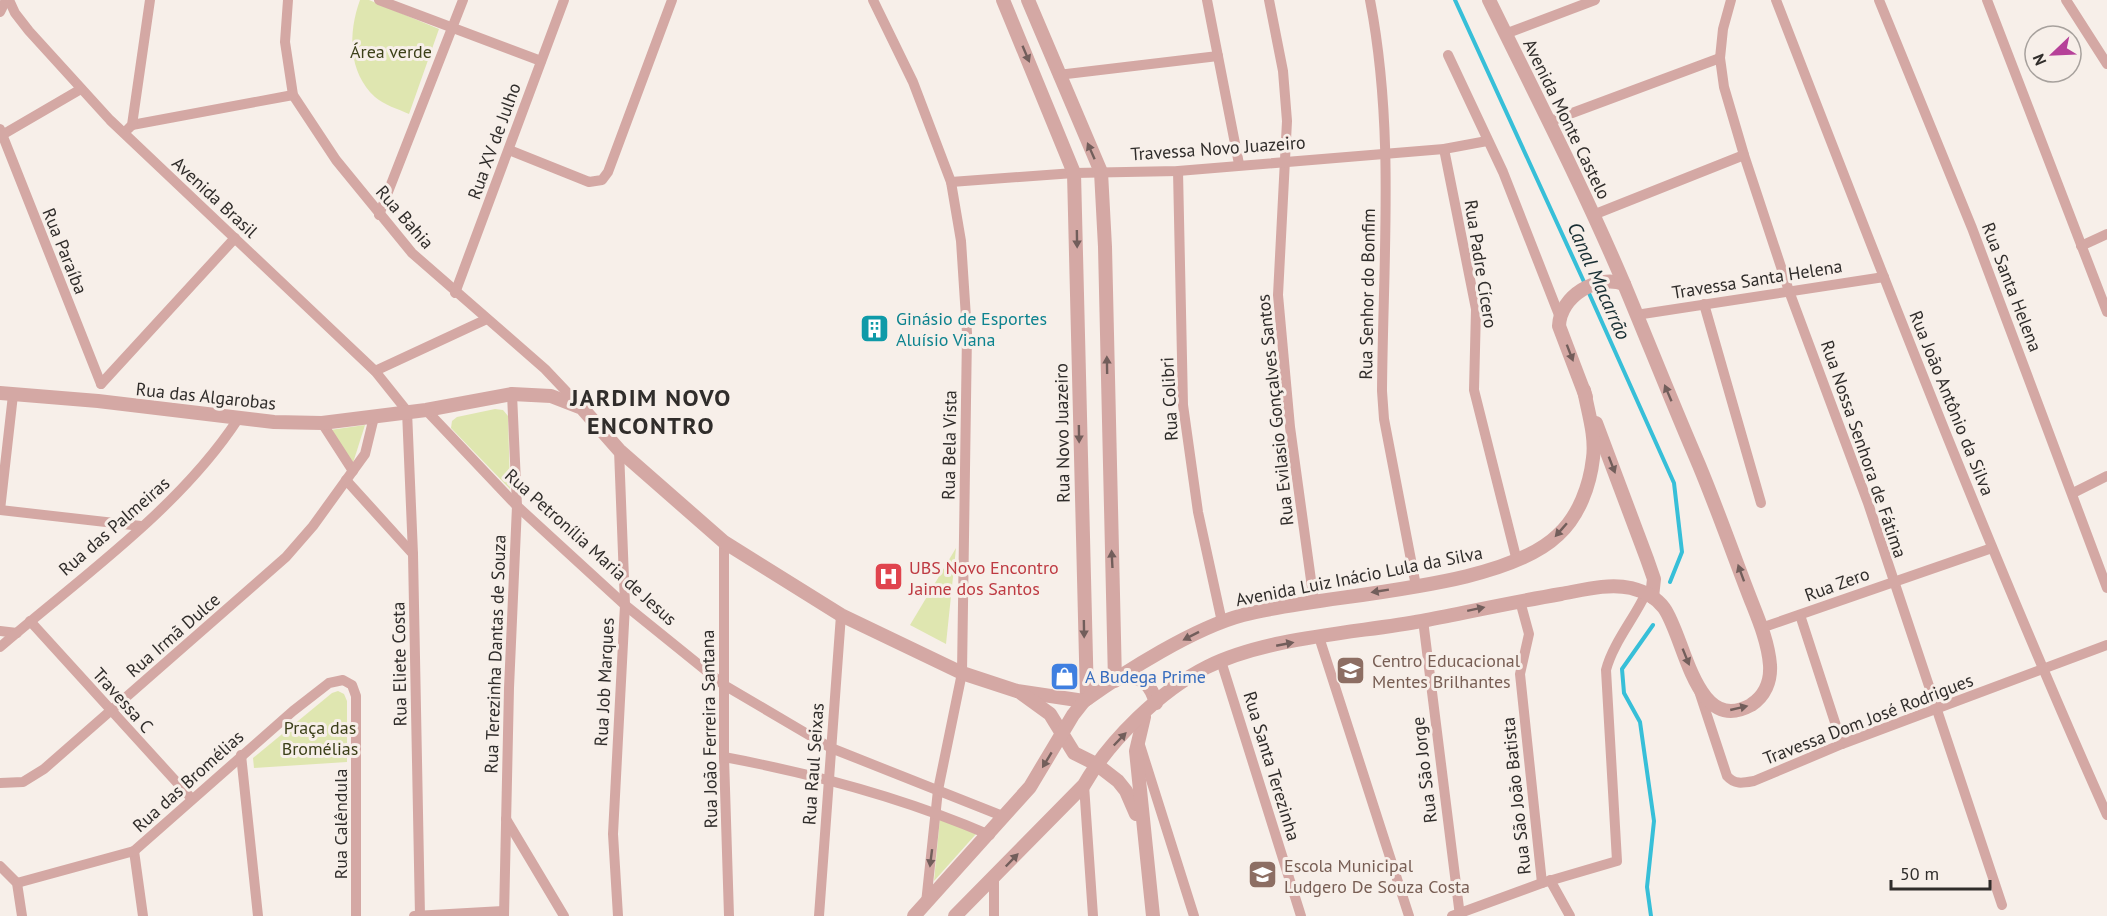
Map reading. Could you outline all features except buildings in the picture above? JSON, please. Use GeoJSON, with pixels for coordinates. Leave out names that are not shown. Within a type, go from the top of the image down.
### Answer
{"type":"FeatureCollection","features":[{"type":"Feature","properties":{"kind":"street"},"geometry":{"type":"LineString","coordinates":[[0,12],[7,0]]}},
{"type":"Feature","properties":{"kind":"street","name":"Avenida Brasil"},"geometry":{"type":"LineString","coordinates":[[7,0],[29,31],[124,134],[375,371],[407,411]]}},
{"type":"Feature","properties":{"kind":"street"},"geometry":{"type":"LineString","coordinates":[[124,134],[132,125],[150,0]]}},
{"type":"Feature","properties":{"kind":"street","name":"Rua Bahia"},"geometry":{"type":"LineString","coordinates":[[288,0],[285,42],[292,95],[336,160],[412,253],[455,293],[545,369],[582,408]]}},
{"type":"Feature","properties":{"kind":"street"},"geometry":{"type":"LineString","coordinates":[[379,0],[542,61]]}},
{"type":"Feature","properties":{"kind":"street"},"geometry":{"type":"LineString","coordinates":[[379,215],[463,0]]}},
{"type":"Feature","properties":{"kind":"street","name":"Rua XV de Julho"},"geometry":{"type":"LineString","coordinates":[[455,293],[564,0]]}},
{"type":"Feature","properties":{"kind":"street"},"geometry":{"type":"LineString","coordinates":[[509,150],[589,182],[598,182],[608,172],[672,0]]}},
{"type":"Feature","properties":{"kind":"street","name":"Rua Bela Vista"},"geometry":{"type":"LineString","coordinates":[[873,0],[912,82],[951,182],[962,241],[967,333],[962,673],[938,790],[926,904]]}},
{"type":"Feature","properties":{"kind":"street","name":"Rua Novo Juazeiro"},"geometry":{"type":"LineString","coordinates":[[1003,0],[1074,173],[1086,700]]}},
{"type":"Feature","properties":{"kind":"street"},"geometry":{"type":"LineString","coordinates":[[1028,0],[1101,172],[1120,678],[1140,678],[1148,684],[1151,707],[1137,736],[1137,770],[1154,916]]}},
{"type":"Feature","properties":{"kind":"street"},"geometry":{"type":"LineString","coordinates":[[1207,0],[1239,164]]}},
{"type":"Feature","properties":{"kind":"street","name":"Rua Evilasio Gonçalves Santos"},"geometry":{"type":"LineString","coordinates":[[1269,0],[1283,71],[1287,160],[1278,295],[1290,427],[1314,602]]}},
{"type":"Feature","properties":{"kind":"street","name":"Rua Senhor do Bonfim"},"geometry":{"type":"LineString","coordinates":[[1370,0],[1384,109],[1386,154],[1382,391],[1384,419],[1416,586]]}},
{"type":"Feature","properties":{"kind":"street","name":"Avenida Monte Castelo"},"geometry":{"type":"LineString","coordinates":[[1489,0],[1624,284],[1720,517],[1761,628],[1769,656],[1770,675],[1765,691],[1757,700],[1742,708],[1727,710],[1708,701],[1698,690]]}},
{"type":"Feature","properties":{"kind":"street"},"geometry":{"type":"LineString","coordinates":[[1505,34],[1595,0]]}},
{"type":"Feature","properties":{"kind":"street","name":"Rua Nossa Senhora de Fátima"},"geometry":{"type":"LineString","coordinates":[[1731,0],[1723,28],[1720,58],[1724,87],[1744,155],[1789,291],[1868,503],[1892,582],[2002,905]]}},
{"type":"Feature","properties":{"kind":"street","name":"Rua João Antônio da Silva"},"geometry":{"type":"LineString","coordinates":[[1776,0],[1992,548],[2042,669],[2107,815]]}},
{"type":"Feature","properties":{"kind":"street","name":"Rua Santa Helena"},"geometry":{"type":"LineString","coordinates":[[1879,0],[1972,228],[2107,588]]}},
{"type":"Feature","properties":{"kind":"street"},"geometry":{"type":"LineString","coordinates":[[1987,0],[2107,312]]}},
{"type":"Feature","properties":{"kind":"street"},"geometry":{"type":"LineString","coordinates":[[2066,0],[2107,64]]}},
{"type":"Feature","properties":{"kind":"street"},"geometry":{"type":"LineString","coordinates":[[1448,54],[1503,172],[1559,315],[1559,326],[1654,579],[1651,597],[1610,656],[1606,670],[1618,857],[1610,864],[1546,881],[1457,915]]}},
{"type":"Feature","properties":{"kind":"street"},"geometry":{"type":"LineString","coordinates":[[1058,75],[1218,56]]}},
{"type":"Feature","properties":{"kind":"street"},"geometry":{"type":"LineString","coordinates":[[1548,122],[1720,58]]}},
{"type":"Feature","properties":{"kind":"street"},"geometry":{"type":"LineString","coordinates":[[1,132],[81,89]]}},
{"type":"Feature","properties":{"kind":"street"},"geometry":{"type":"LineString","coordinates":[[132,125],[292,95]]}},
{"type":"Feature","properties":{"kind":"street","name":"Rua Paraíba"},"geometry":{"type":"LineString","coordinates":[[1,132],[100,384]]}},
{"type":"Feature","properties":{"kind":"street","name":"Travessa Novo Juazeiro"},"geometry":{"type":"LineString","coordinates":[[951,182],[1074,173],[1178,171],[1287,160],[1444,149],[1487,141]]}},
{"type":"Feature","properties":{"kind":"street","name":"Rua Padre Cícero"},"geometry":{"type":"LineString","coordinates":[[1444,149],[1476,309],[1474,390],[1517,561]]}},
{"type":"Feature","properties":{"kind":"street"},"geometry":{"type":"LineString","coordinates":[[1593,215],[1744,155]]}},
{"type":"Feature","properties":{"kind":"street","name":"Rua Colibri"},"geometry":{"type":"LineString","coordinates":[[1178,171],[1183,405],[1198,512],[1222,622]]}},
{"type":"Feature","properties":{"kind":"street"},"geometry":{"type":"LineString","coordinates":[[2081,246],[2107,234]]}},
{"type":"Feature","properties":{"kind":"street"},"geometry":{"type":"LineString","coordinates":[[98,401],[100,384],[235,238]]}},
{"type":"Feature","properties":{"kind":"street"},"geometry":{"type":"LineString","coordinates":[[1600,283],[1610,272],[1611,255]]}},
{"type":"Feature","properties":{"kind":"street","name":"Travessa Santa Helena"},"geometry":{"type":"LineString","coordinates":[[1636,315],[1884,277]]}},
{"type":"Feature","properties":{"kind":"street"},"geometry":{"type":"LineString","coordinates":[[1559,315],[1574,293],[1600,283],[1615,281],[1624,284]]}},
{"type":"Feature","properties":{"kind":"street"},"geometry":{"type":"LineString","coordinates":[[1704,304],[1761,503]]}},
{"type":"Feature","properties":{"kind":"street"},"geometry":{"type":"LineString","coordinates":[[375,371],[487,319]]}},
{"type":"Feature","properties":{"kind":"street","name":"Avenida Luiz Inácio Lula da Silva"},"geometry":{"type":"LineString","coordinates":[[914,916],[990,835],[1030,787],[1063,731],[1086,700],[1178,643],[1222,622],[1244,615],[1416,586],[1517,561],[1558,536],[1579,507],[1589,480],[1594,449],[1584,390]]}},
{"type":"Feature","properties":{"kind":"street"},"geometry":{"type":"LineString","coordinates":[[7,394],[0,510],[141,526]]}},
{"type":"Feature","properties":{"kind":"street","name":"Rua das Algarobas"},"geometry":{"type":"LineString","coordinates":[[7,394],[98,401],[238,419],[322,423],[426,410],[512,394],[551,396],[582,408]]}},
{"type":"Feature","properties":{"kind":"street","name":"Rua Terezinha Dantas de Souza"},"geometry":{"type":"LineString","coordinates":[[503,914],[517,506],[512,394]]}},
{"type":"Feature","properties":{"kind":"street"},"geometry":{"type":"LineString","coordinates":[[582,408],[619,450],[724,542],[841,615],[962,673],[1017,691],[1086,700]]}},
{"type":"Feature","properties":{"kind":"street","name":"Rua Petronília Maria de Jesus"},"geometry":{"type":"LineString","coordinates":[[426,410],[517,506],[625,605],[724,685],[831,747],[1005,817]]}},
{"type":"Feature","properties":{"kind":"street","name":"Rua Eliete Costa"},"geometry":{"type":"LineString","coordinates":[[407,411],[413,554],[420,916]]}},
{"type":"Feature","properties":{"kind":"street","name":"Rua Irmã Dulce"},"geometry":{"type":"LineString","coordinates":[[0,783],[22,782],[33,778],[286,557],[302,541],[365,454],[374,417]]}},
{"type":"Feature","properties":{"kind":"street","name":"Rua das Palmeiras"},"geometry":{"type":"LineString","coordinates":[[0,647],[141,526],[206,464],[238,419]]}},
{"type":"Feature","properties":{"kind":"street"},"geometry":{"type":"LineString","coordinates":[[322,423],[350,476],[413,554]]}},
{"type":"Feature","properties":{"kind":"street","name":"Rua Job Marques"},"geometry":{"type":"LineString","coordinates":[[618,916],[613,834],[625,605],[619,450]]}},
{"type":"Feature","properties":{"kind":"street"},"geometry":{"type":"LineString","coordinates":[[2073,493],[2107,476]]}},
{"type":"Feature","properties":{"kind":"street","name":"Rua João Ferreira Santana"},"geometry":{"type":"LineString","coordinates":[[724,542],[724,757],[729,916]]}},
{"type":"Feature","properties":{"kind":"street","name":"Rua Zero"},"geometry":{"type":"LineString","coordinates":[[1761,628],[1992,548]]}},
{"type":"Feature","properties":{"kind":"street"},"geometry":{"type":"LineString","coordinates":[[956,916],[1084,785],[1096,764],[1151,707],[1189,678],[1221,661],[1257,650],[1520,600],[1610,587],[1629,588],[1651,597],[1673,624],[1698,690]]}},
{"type":"Feature","properties":{"kind":"street","name":"Rua São João Batista"},"geometry":{"type":"LineString","coordinates":[[1520,600],[1529,634],[1520,674],[1546,881],[1570,916]]}},
{"type":"Feature","properties":{"kind":"street","name":"Rua Raul Seixas"},"geometry":{"type":"LineString","coordinates":[[819,916],[841,615]]}},
{"type":"Feature","properties":{"kind":"street"},"geometry":{"type":"LineString","coordinates":[[1800,615],[1842,744]]}},
{"type":"Feature","properties":{"kind":"street","name":"Rua São Jorge"},"geometry":{"type":"LineString","coordinates":[[1423,620],[1457,915]]}},
{"type":"Feature","properties":{"kind":"street","name":"Travessa C"},"geometry":{"type":"LineString","coordinates":[[30,621],[192,800]]}},
{"type":"Feature","properties":{"kind":"street"},"geometry":{"type":"LineString","coordinates":[[0,631],[16,633]]}},
{"type":"Feature","properties":{"kind":"street"},"geometry":{"type":"LineString","coordinates":[[1319,637],[1409,916]]}},
{"type":"Feature","properties":{"kind":"street","name":"Travessa Dom José Rodrigues"},"geometry":{"type":"LineString","coordinates":[[1698,690],[1727,776],[1732,781],[1740,783],[1754,781],[1842,744],[2107,645]]}},
{"type":"Feature","properties":{"kind":"street","name":"Rua Santa Terezinha"},"geometry":{"type":"LineString","coordinates":[[1221,661],[1302,916]]}},
{"type":"Feature","properties":{"kind":"street","name":"Rua das Bromélias"},"geometry":{"type":"LineString","coordinates":[[17,883],[134,851],[241,755],[329,683],[343,680],[352,685],[356,696]]}},
{"type":"Feature","properties":{"kind":"street"},"geometry":{"type":"LineString","coordinates":[[1017,691],[1050,714],[1063,731],[1074,753],[1096,764],[1126,791],[1144,839]]}},
{"type":"Feature","properties":{"kind":"street","name":"Rua Calêndula"},"geometry":{"type":"LineString","coordinates":[[356,696],[356,916]]}},
{"type":"Feature","properties":{"kind":"street"},"geometry":{"type":"LineString","coordinates":[[1137,736],[1194,916]]}},
{"type":"Feature","properties":{"kind":"street"},"geometry":{"type":"LineString","coordinates":[[241,755],[258,916]]}},
{"type":"Feature","properties":{"kind":"street"},"geometry":{"type":"LineString","coordinates":[[724,757],[799,771],[936,812],[990,835]]}},
{"type":"Feature","properties":{"kind":"street"},"geometry":{"type":"LineString","coordinates":[[1084,785],[1093,916]]}},
{"type":"Feature","properties":{"kind":"street"},"geometry":{"type":"LineString","coordinates":[[506,819],[564,916]]}},
{"type":"Feature","properties":{"kind":"street"},"geometry":{"type":"LineString","coordinates":[[134,851],[143,916]]}},
{"type":"Feature","properties":{"kind":"street"},"geometry":{"type":"LineString","coordinates":[[0,866],[17,883],[22,916]]}},
{"type":"Feature","properties":{"kind":"street"},"geometry":{"type":"LineString","coordinates":[[994,879],[994,916]]}},
{"type":"Feature","properties":{"kind":"street"},"geometry":{"type":"LineString","coordinates":[[413,916],[503,914]]}},
{"type":"Feature","properties":{"kind":"green space","name":"Área verde"},"geometry":{"type":"Polygon","coordinates":[[[360,0],[369,0],[439,29],[409,114],[375,97],[360,76],[355,64],[352,39],[360,0]]]}},
{"type":"Feature","properties":{"kind":"green space"},"geometry":{"type":"Polygon","coordinates":[[[495,409],[503,410],[508,416],[510,489],[451,428],[452,421],[457,417],[495,409]]]}},
{"type":"Feature","properties":{"kind":"green space"},"geometry":{"type":"Polygon","coordinates":[[[365,425],[353,463],[330,430],[365,425]]]}},
{"type":"Feature","properties":{"kind":"green space"},"geometry":{"type":"Polygon","coordinates":[[[956,548],[946,644],[910,625],[956,548]]]}},
{"type":"Feature","properties":{"kind":"green space","name":"Praça das Bromélias"},"geometry":{"type":"Polygon","coordinates":[[[338,691],[344,694],[347,701],[347,762],[254,768],[253,758],[332,693],[338,691]]]}},
{"type":"Feature","properties":{"kind":"green space"},"geometry":{"type":"Polygon","coordinates":[[[940,818],[976,834],[934,881],[940,818]]]}},
{"type":"Feature","properties":{"kind":"waterway","name":"Canal Macarrão"},"geometry":{"type":"LineString","coordinates":[[1455,0],[1585,284]]}},
{"type":"Feature","properties":{"kind":"waterway","name":"Canal Macarrão"},"geometry":{"type":"LineString","coordinates":[[1588,291],[1674,483],[1682,552],[1670,582]]}},
{"type":"Feature","properties":{"kind":"waterway","name":"Canal Macarrão"},"geometry":{"type":"LineString","coordinates":[[1651,916],[1647,887],[1654,821],[1640,722],[1624,693],[1622,669],[1653,625]]}},
{"type":"Feature","properties":{"kind":"place","name":"Ginásio de Esportes Aluísio Viana"},"geometry":{"type":"Point","coordinates":[875,328]}},
{"type":"Feature","properties":{"kind":"place","name":"UBS Novo Encontro Jaime dos Santos"},"geometry":{"type":"Point","coordinates":[888,577]}},
{"type":"Feature","properties":{"kind":"place","name":"Centro Educacional Mentes Brilhantes"},"geometry":{"type":"Point","coordinates":[1351,670]}},
{"type":"Feature","properties":{"kind":"place","name":"A Budega Prime"},"geometry":{"type":"Point","coordinates":[1064,676]}},
{"type":"Feature","properties":{"kind":"place","name":"Escola Municipal Ludgero De Souza Costa"},"geometry":{"type":"Point","coordinates":[1263,875]}},
{"type":"Feature","properties":{"kind":"district","name":"JARDIM NOVO ENCONTRO"},"geometry":{"type":"Point","coordinates":[651,411]}}]}
